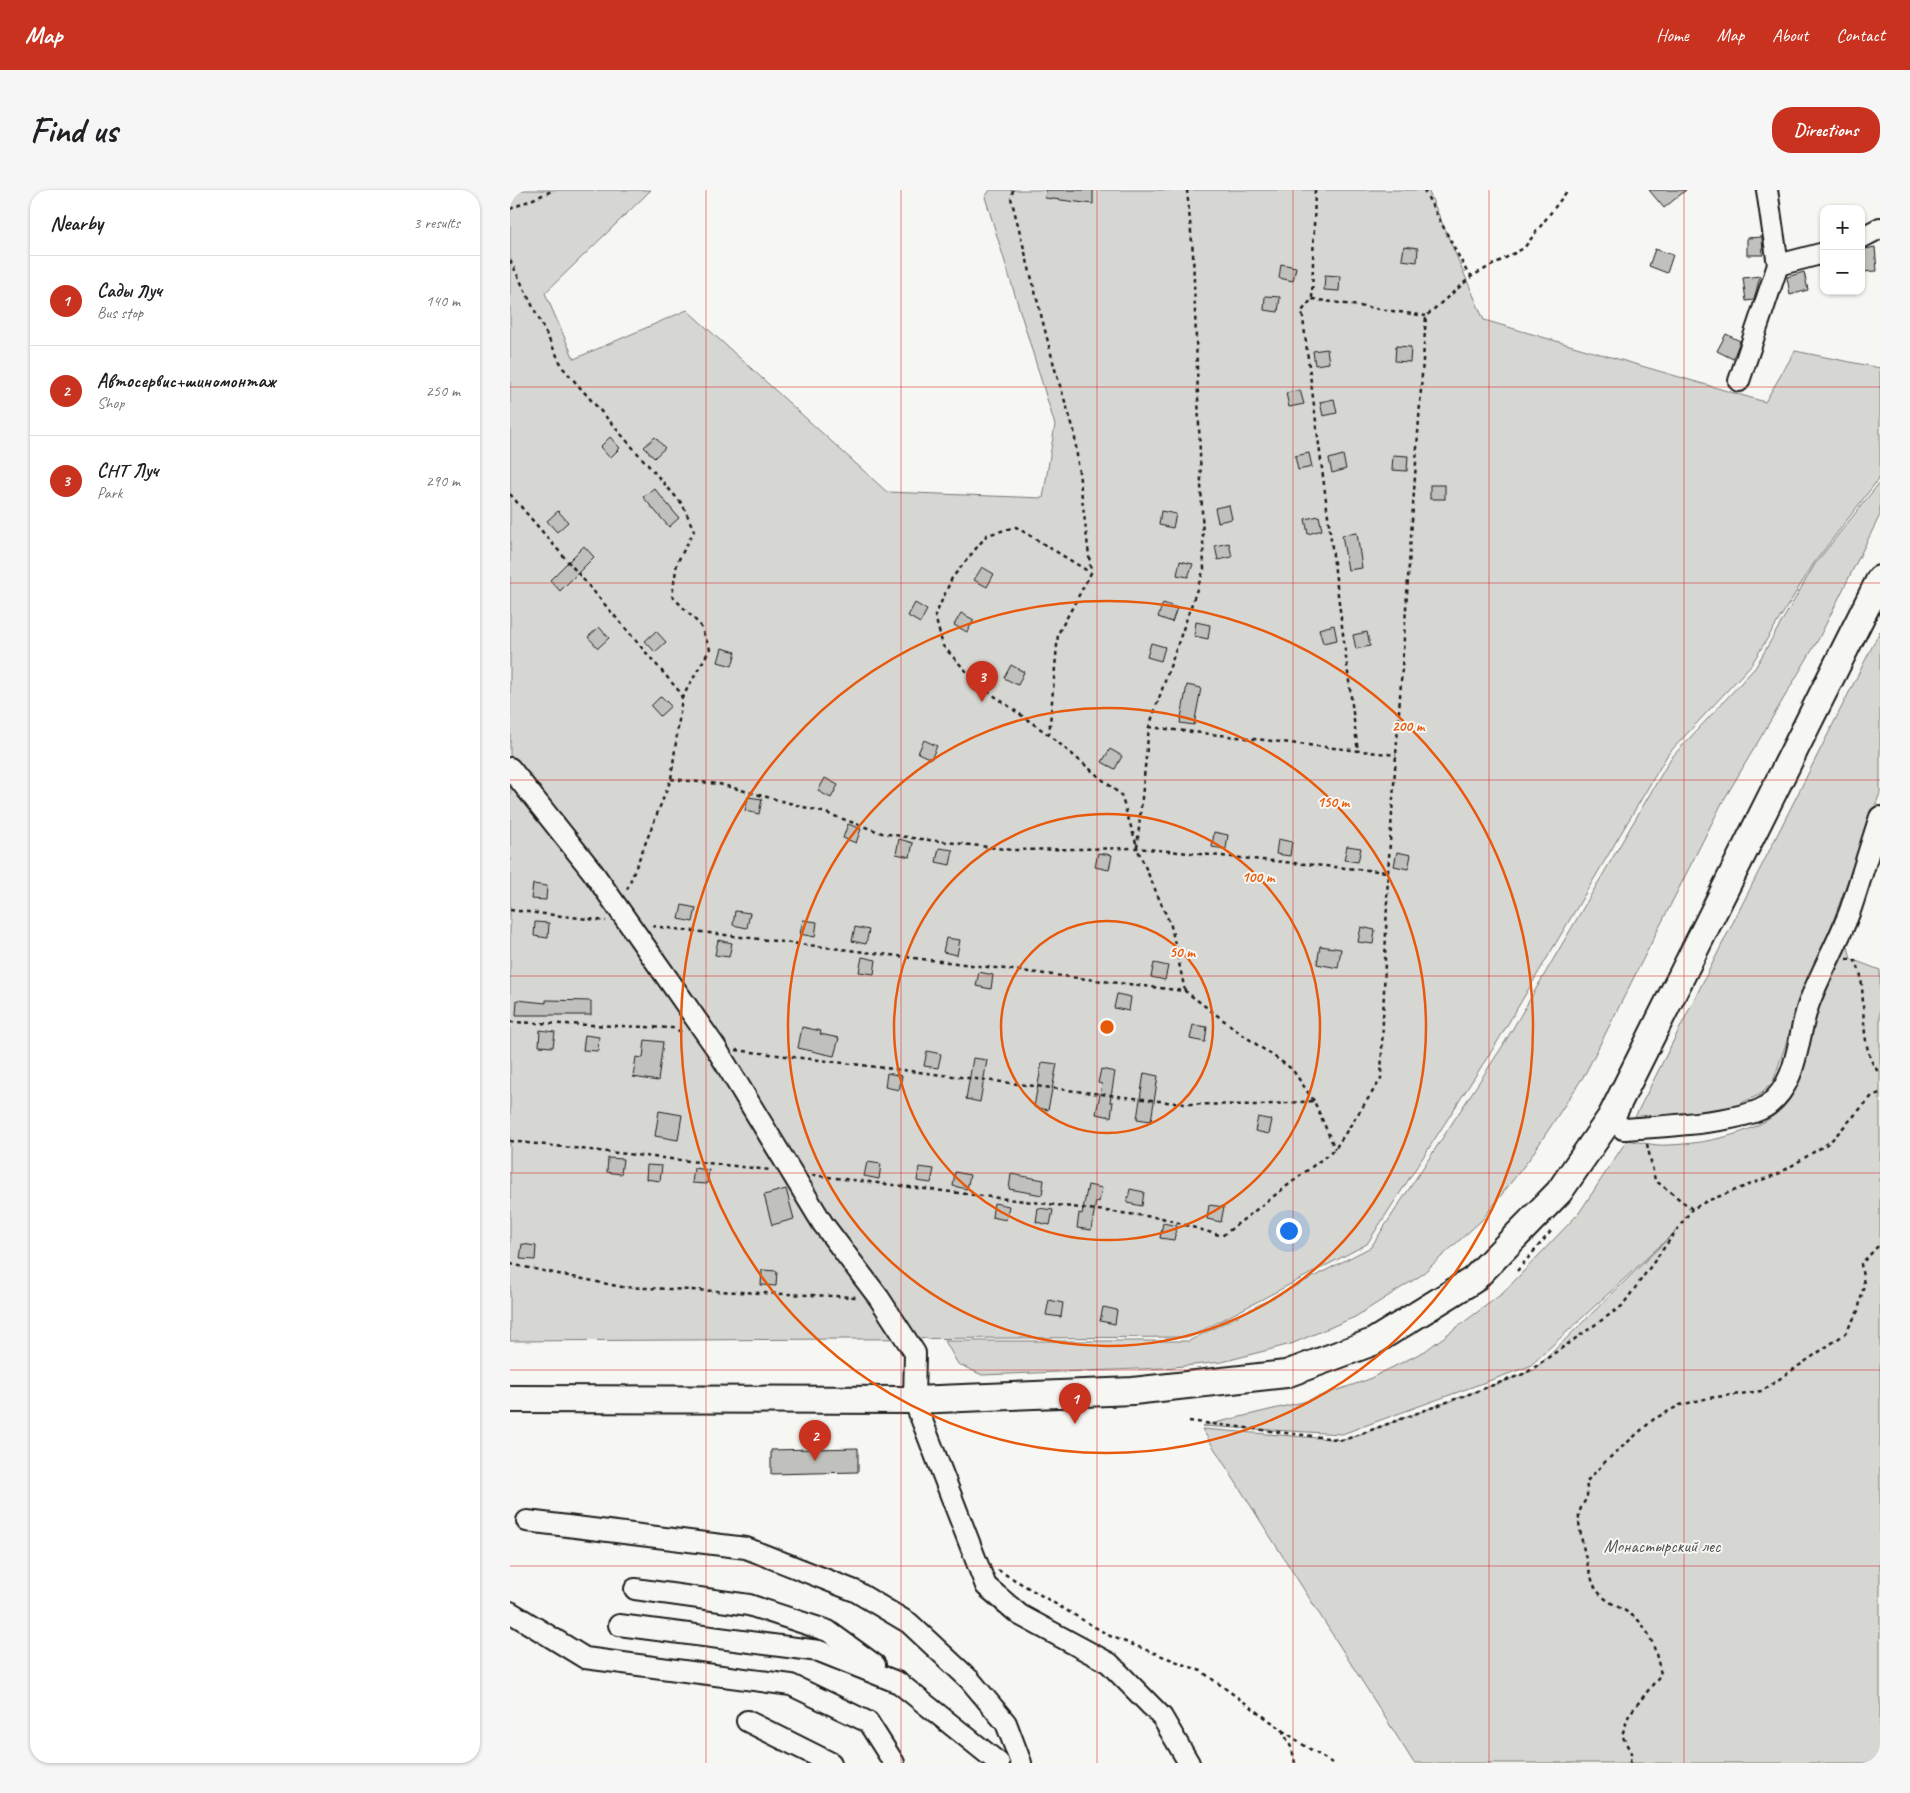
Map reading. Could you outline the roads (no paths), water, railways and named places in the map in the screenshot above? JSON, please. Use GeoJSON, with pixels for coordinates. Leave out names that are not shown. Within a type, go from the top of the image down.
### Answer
{"type":"FeatureCollection","features":[{"type":"Feature","properties":{"kind":"main road"},"geometry":{"type":"LineString","coordinates":[[510,1399],[914,1400],[1132,1391],[1286,1374],[1373,1342],[1473,1280],[1559,1192],[1611,1117],[1880,579]]}},
{"type":"Feature","properties":{"kind":"street"},"geometry":{"type":"LineString","coordinates":[[1739,381],[1778,265],[1767,190]]}},
{"type":"Feature","properties":{"kind":"street"},"geometry":{"type":"LineString","coordinates":[[1865,236],[1880,228]]}},
{"type":"Feature","properties":{"kind":"street"},"geometry":{"type":"LineString","coordinates":[[1778,265],[1820,254]]}},
{"type":"Feature","properties":{"kind":"street"},"geometry":{"type":"LineString","coordinates":[[510,768],[592,871],[716,1048],[823,1224],[879,1298],[915,1353],[914,1400],[986,1586],[1020,1615],[1109,1663],[1162,1717],[1189,1763]]}},
{"type":"Feature","properties":{"kind":"street"},"geometry":{"type":"LineString","coordinates":[[1611,1117],[1623,1129],[1736,1117],[1766,1107],[1781,1094],[1792,1071],[1810,1000],[1851,908],[1880,817]]}},
{"type":"Feature","properties":{"kind":"street"},"geometry":{"type":"LineString","coordinates":[[527,1521],[746,1548],[855,1591],[909,1623],[970,1680],[1006,1723],[1021,1763]]}},
{"type":"Feature","properties":{"kind":"street"},"geometry":{"type":"LineString","coordinates":[[635,1589],[749,1604],[828,1631],[899,1683],[999,1763]]}},
{"type":"Feature","properties":{"kind":"street"},"geometry":{"type":"LineString","coordinates":[[510,1612],[585,1658],[791,1685],[868,1722],[894,1763]]}},
{"type":"Feature","properties":{"kind":"street"},"geometry":{"type":"LineString","coordinates":[[618,1625],[820,1651],[899,1683]]}},
{"type":"Feature","properties":{"kind":"street"},"geometry":{"type":"LineString","coordinates":[[747,1722],[831,1763]]}},
{"type":"Feature","properties":{"kind":"place","name":"СНТ Луч"},"geometry":{"type":"Point","coordinates":[982,702]}},
{"type":"Feature","properties":{"kind":"place","name":"Сады Луч"},"geometry":{"type":"Point","coordinates":[1075,1424]}},
{"type":"Feature","properties":{"kind":"place","name":"Автосервис+шиномонтаж"},"geometry":{"type":"Point","coordinates":[815,1461]}},
{"type":"Feature","properties":{"kind":"park label","name":"Монастырский лес"},"geometry":{"type":"Point","coordinates":[1662,1546]}}]}
